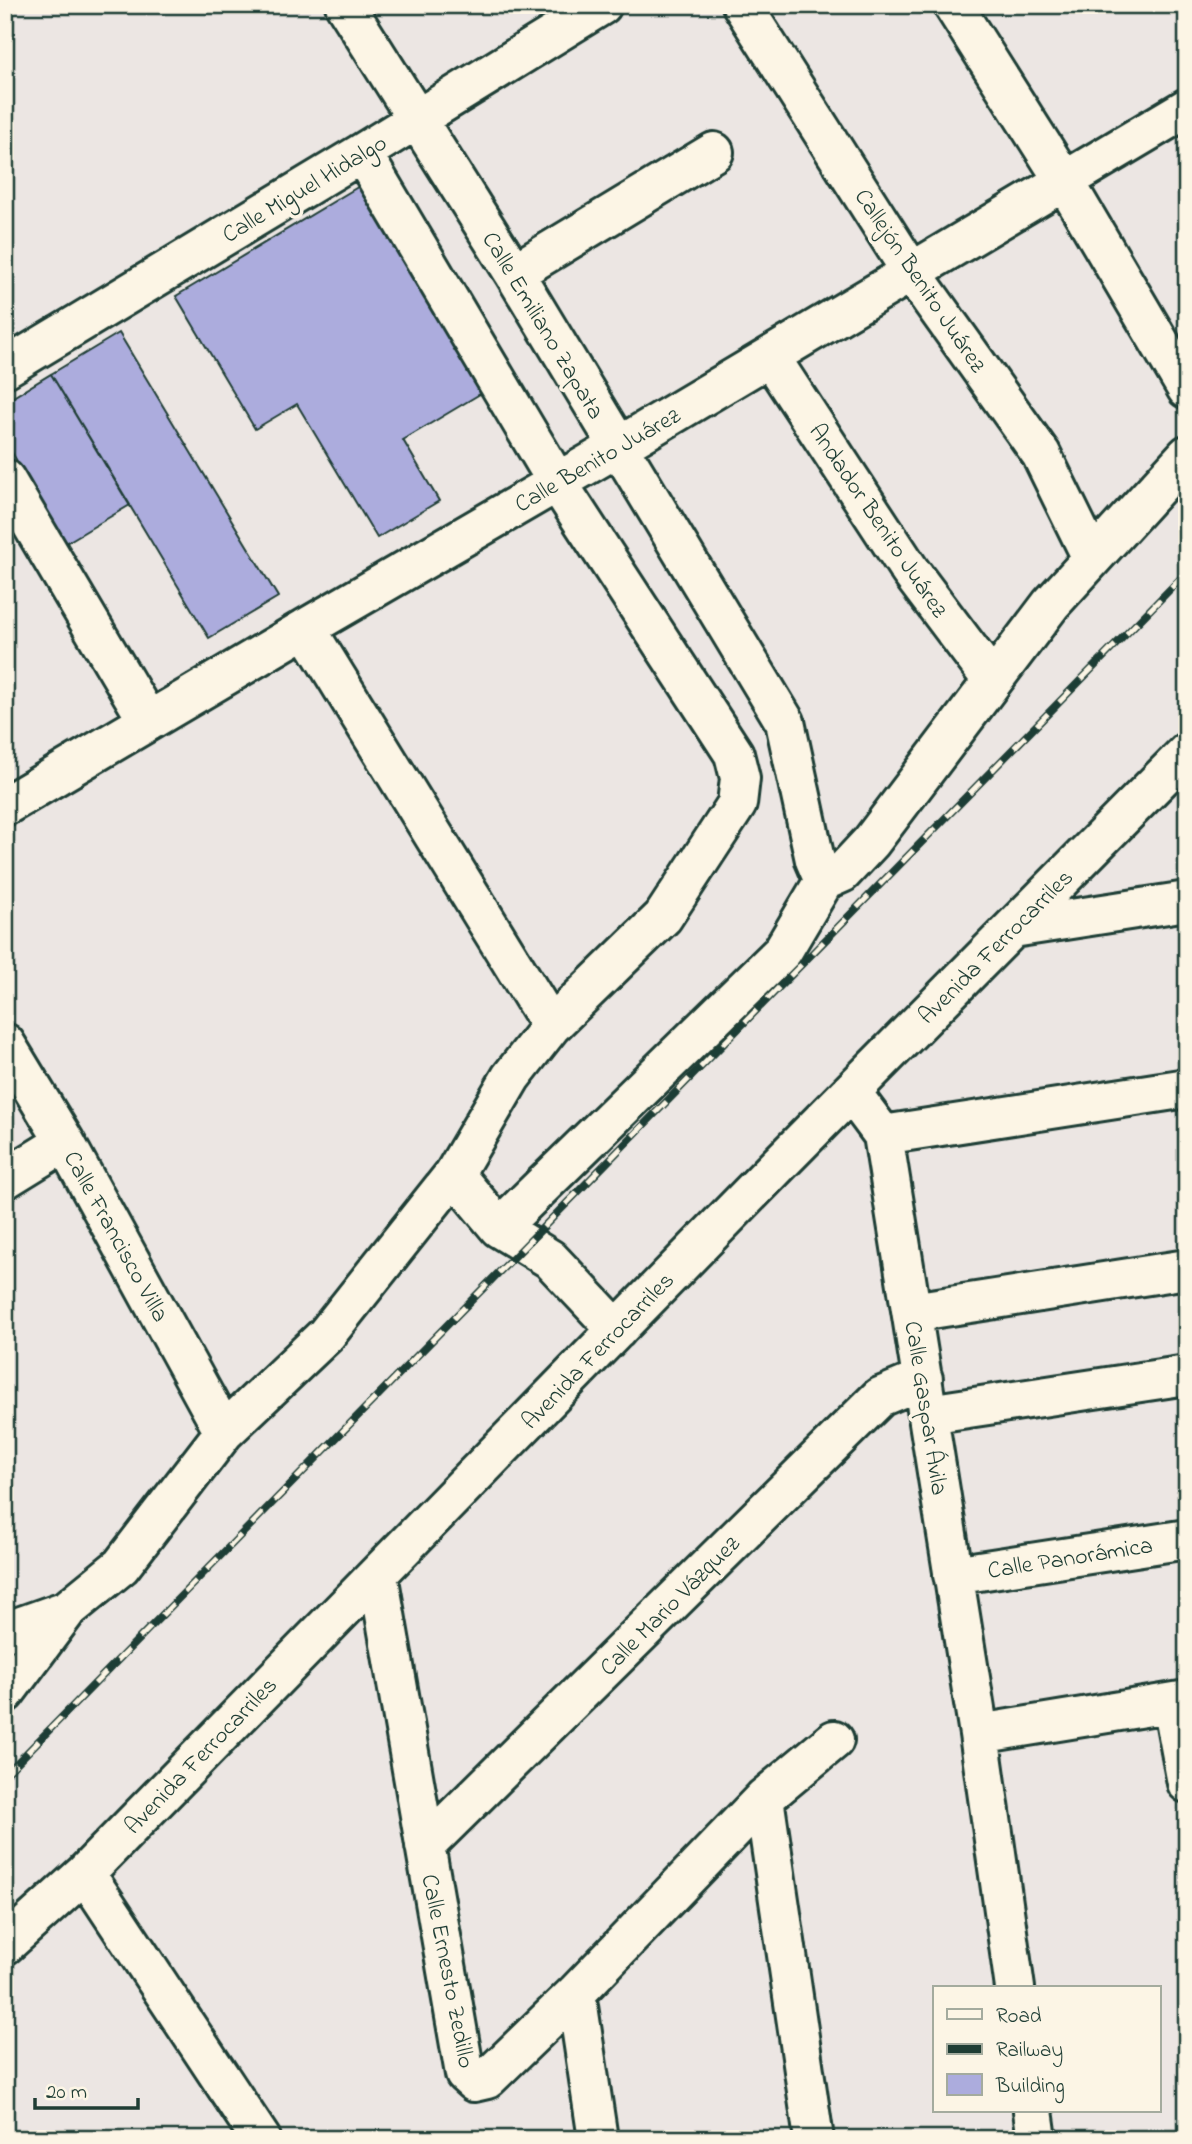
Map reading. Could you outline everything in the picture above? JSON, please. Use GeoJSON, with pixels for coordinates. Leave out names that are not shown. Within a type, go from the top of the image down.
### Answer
{"type":"FeatureCollection","features":[{"type":"Feature","properties":{"kind":"street","name":"Calle Emiliano Zapata"},"geometry":{"type":"LineString","coordinates":[[345,5],[514,273],[785,722],[815,860],[824,881]]}},
{"type":"Feature","properties":{"kind":"street","name":"Calle Miguel Hidalgo"},"geometry":{"type":"LineString","coordinates":[[5,368],[417,120],[602,5]]}},
{"type":"Feature","properties":{"kind":"street","name":"Callejón Benito Juárez"},"geometry":{"type":"LineString","coordinates":[[742,5],[912,273],[1041,454],[1092,558]]}},
{"type":"Feature","properties":{"kind":"street"},"geometry":{"type":"LineString","coordinates":[[953,5],[1065,182],[1187,389]]}},
{"type":"Feature","properties":{"kind":"street","name":"Calle Benito Juárez"},"geometry":{"type":"LineString","coordinates":[[5,806],[618,447],[1187,108]]}},
{"type":"Feature","properties":{"kind":"street"},"geometry":{"type":"LineString","coordinates":[[514,273],[714,152]]}},
{"type":"Feature","properties":{"kind":"street"},"geometry":{"type":"LineString","coordinates":[[5,1693],[67,1610],[121,1566],[224,1432],[326,1335],[454,1174],[511,1077],[551,1026],[663,917],[737,804],[740,778],[734,754],[557,482],[362,153]]}},
{"type":"Feature","properties":{"kind":"street","name":"Andador Benito Juárez"},"geometry":{"type":"LineString","coordinates":[[770,357],[909,571],[992,680]]}},
{"type":"Feature","properties":{"kind":"street"},"geometry":{"type":"LineString","coordinates":[[499,1228],[782,952],[824,881],[842,873],[871,842],[1051,604],[1187,455]]}},
{"type":"Feature","properties":{"kind":"street"},"geometry":{"type":"LineString","coordinates":[[5,479],[148,721]]}},
{"type":"Feature","properties":{"kind":"street"},"geometry":{"type":"LineString","coordinates":[[306,628],[551,1026]]}},
{"type":"Feature","properties":{"kind":"street","name":"Avenida Ferrocarriles"},"geometry":{"type":"LineString","coordinates":[[5,1945],[85,1873],[1187,752]]}},
{"type":"Feature","properties":{"kind":"street"},"geometry":{"type":"LineString","coordinates":[[1013,928],[1187,901]]}},
{"type":"Feature","properties":{"kind":"street","name":"Calle Francisco Villa"},"geometry":{"type":"LineString","coordinates":[[5,1043],[65,1142],[224,1432]]}},
{"type":"Feature","properties":{"kind":"street"},"geometry":{"type":"LineString","coordinates":[[883,1135],[1187,1088]]}},
{"type":"Feature","properties":{"kind":"street","name":"Calle Gaspar Ávila"},"geometry":{"type":"LineString","coordinates":[[851,1092],[883,1135],[926,1396],[1015,1986]]}},
{"type":"Feature","properties":{"kind":"street"},"geometry":{"type":"LineString","coordinates":[[5,1179],[65,1142]]}},
{"type":"Feature","properties":{"kind":"street"},"geometry":{"type":"LineString","coordinates":[[454,1174],[499,1228],[550,1259],[617,1330]]}},
{"type":"Feature","properties":{"kind":"street"},"geometry":{"type":"LineString","coordinates":[[912,1312],[1187,1269]]}},
{"type":"Feature","properties":{"kind":"street","name":"Calle Mario Vázquez"},"geometry":{"type":"LineString","coordinates":[[425,1846],[880,1397],[926,1396],[1187,1375]]}},
{"type":"Feature","properties":{"kind":"street","name":"Calle Panorámica"},"geometry":{"type":"LineString","coordinates":[[953,1575],[1187,1539]]}},
{"type":"Feature","properties":{"kind":"street","name":"Calle Ernesto Zedillo"},"geometry":{"type":"LineString","coordinates":[[378,1574],[465,2074],[474,2082],[487,2079],[576,1993],[764,1798],[834,1740]]}},
{"type":"Feature","properties":{"kind":"street"},"geometry":{"type":"LineString","coordinates":[[5,1632],[67,1610]]}},
{"type":"Feature","properties":{"kind":"street"},"geometry":{"type":"LineString","coordinates":[[978,1734],[1179,1702],[1187,1783]]}},
{"type":"Feature","properties":{"kind":"street"},"geometry":{"type":"LineString","coordinates":[[764,1798],[814,2139]]}},
{"type":"Feature","properties":{"kind":"street"},"geometry":{"type":"LineString","coordinates":[[85,1873],[261,2139]]}},
{"type":"Feature","properties":{"kind":"street"},"geometry":{"type":"LineString","coordinates":[[576,1993],[598,2139]]}},
{"type":"Feature","properties":{"kind":"street"},"geometry":{"type":"LineString","coordinates":[[1033,2112],[1037,2139]]}},
{"type":"Feature","properties":{"kind":"building"},"geometry":{"type":"Polygon","coordinates":[[[361,185],[485,391],[403,440],[439,501],[377,538],[297,404],[255,429],[176,296],[361,185]]]}},
{"type":"Feature","properties":{"kind":"building"},"geometry":{"type":"Polygon","coordinates":[[[119,333],[278,597],[209,638],[51,374],[119,333]]]}},
{"type":"Feature","properties":{"kind":"building"},"geometry":{"type":"Polygon","coordinates":[[[51,374],[130,505],[66,543],[5,441],[5,402],[51,374]]]}},
{"type":"Feature","properties":{"kind":"railway"},"geometry":{"type":"LineString","coordinates":[[5,1775],[1187,572]]}}]}
